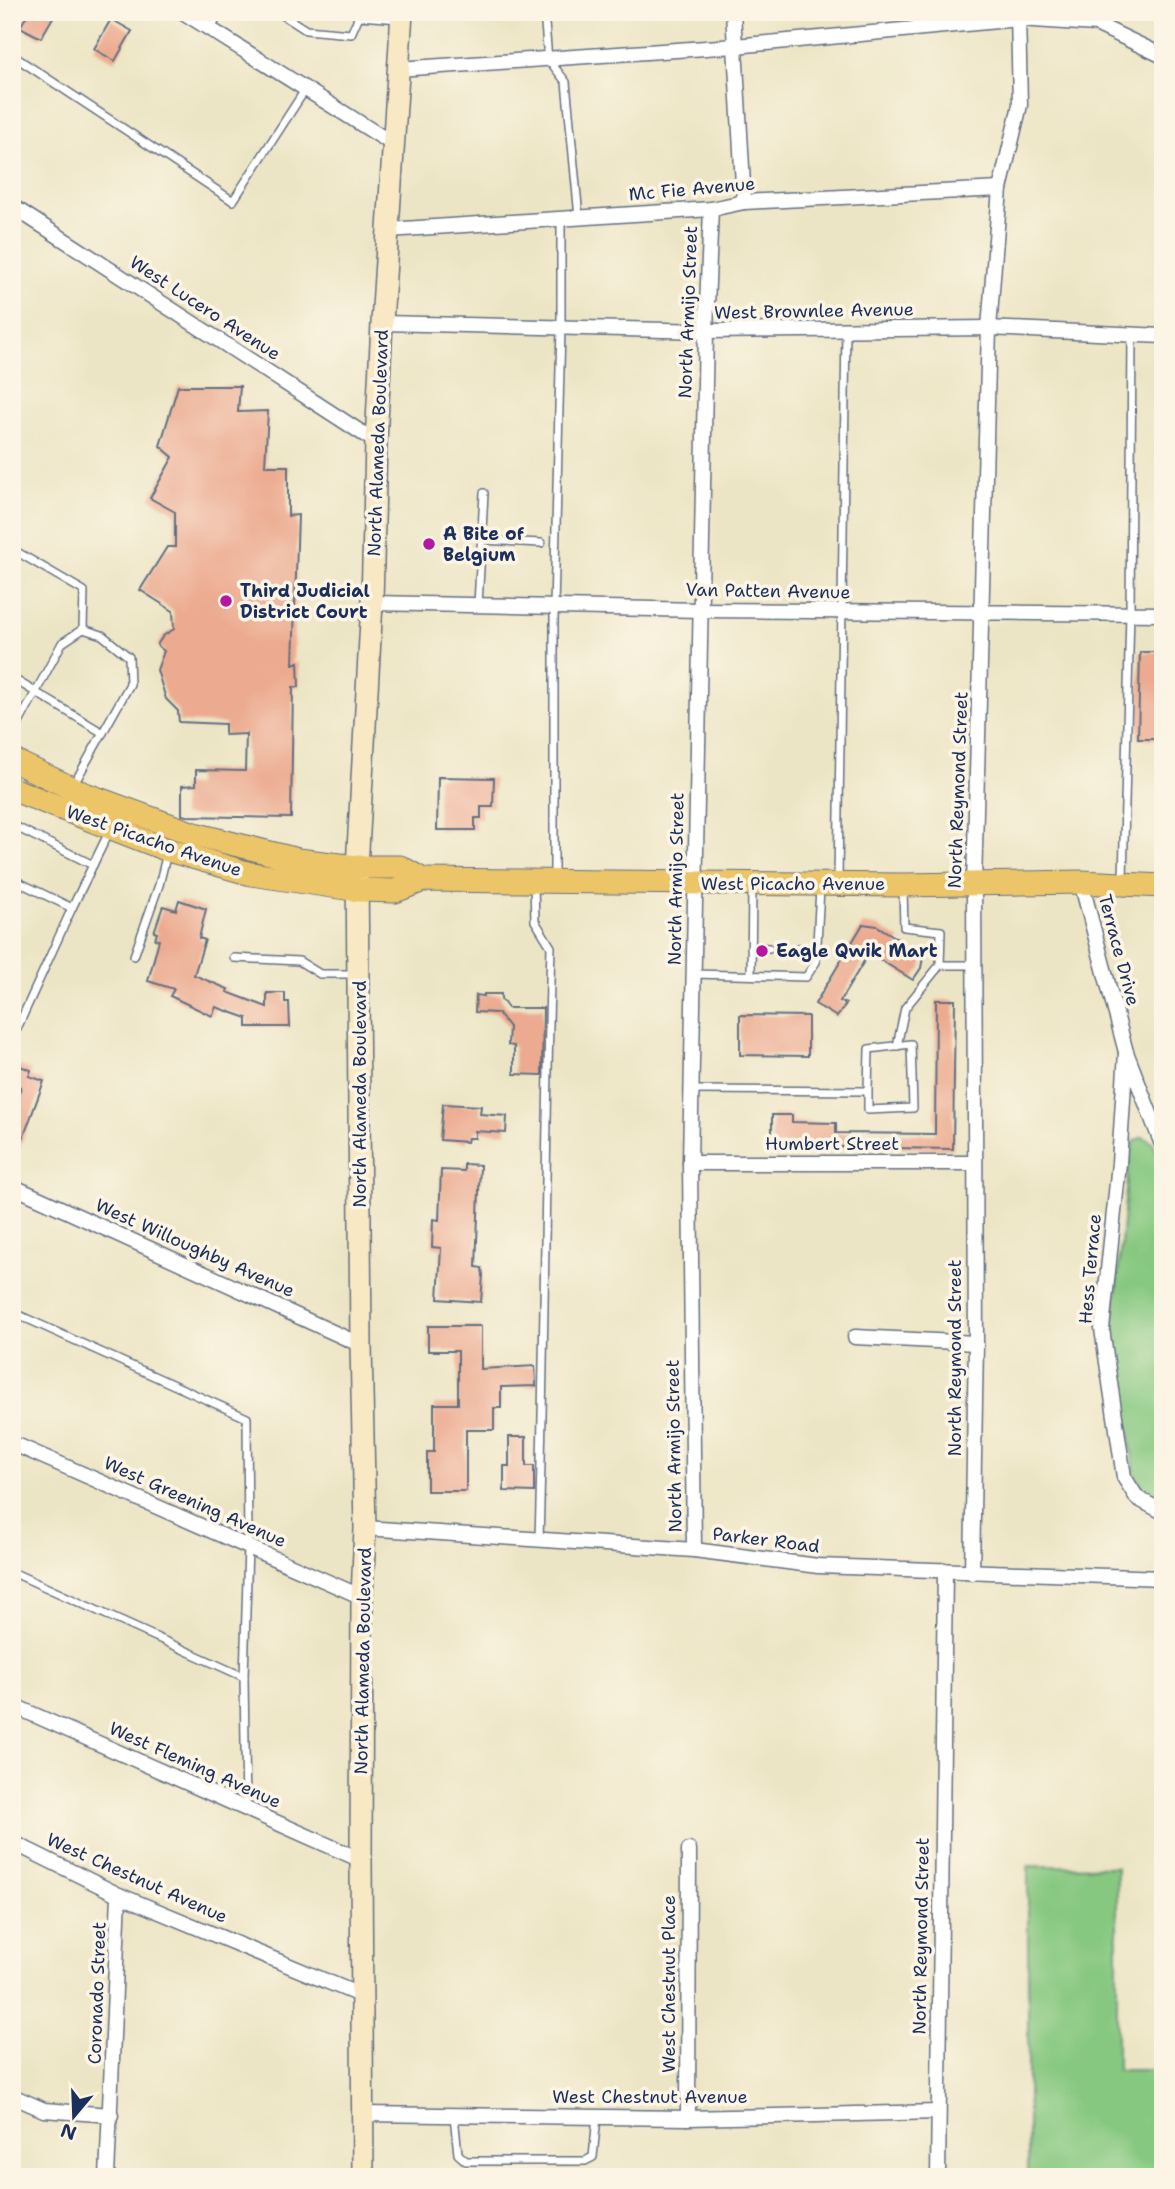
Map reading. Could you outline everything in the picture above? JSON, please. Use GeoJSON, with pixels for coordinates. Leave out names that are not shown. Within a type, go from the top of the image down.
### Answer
{"type":"FeatureCollection","features":[{"type":"Feature","properties":{"kind":"main road","name":"West Picacho Avenue"},"geometry":{"type":"LineString","coordinates":[[12,760],[72,788],[182,830],[358,878]]}},
{"type":"Feature","properties":{"kind":"main road","name":"West Picacho Avenue"},"geometry":{"type":"LineString","coordinates":[[12,789],[168,850],[251,874],[358,878],[400,867],[423,880],[902,885],[1080,882],[1163,886]]}},
{"type":"Feature","properties":{"kind":"street"},"geometry":{"type":"LineString","coordinates":[[183,12],[393,144]]}},
{"type":"Feature","properties":{"kind":"street"},"geometry":{"type":"LineString","coordinates":[[733,12],[744,202]]}},
{"type":"Feature","properties":{"kind":"street","name":"North Alameda Boulevard"},"geometry":{"type":"LineString","coordinates":[[363,2177],[361,1860],[362,1597],[365,1528],[358,878],[372,603],[382,323],[402,15]]}},
{"type":"Feature","properties":{"kind":"street"},"geometry":{"type":"LineString","coordinates":[[398,69],[735,46],[1018,16],[1096,24],[1163,56]]}},
{"type":"Feature","properties":{"kind":"street","name":"North Reymond Street"},"geometry":{"type":"LineString","coordinates":[[972,1573],[976,1343],[974,885],[989,328],[1000,190],[1020,105],[1018,16]]}},
{"type":"Feature","properties":{"kind":"street","name":"Mc Fie Avenue"},"geometry":{"type":"LineString","coordinates":[[388,230],[711,209],[744,202],[1000,190]]}},
{"type":"Feature","properties":{"kind":"street","name":"West Lucero Avenue"},"geometry":{"type":"LineString","coordinates":[[12,206],[376,442]]}},
{"type":"Feature","properties":{"kind":"street","name":"North Armijo Street"},"geometry":{"type":"LineString","coordinates":[[694,1550],[690,1163],[706,331],[711,209]]}},
{"type":"Feature","properties":{"kind":"street","name":"West Brownlee Avenue"},"geometry":{"type":"LineString","coordinates":[[382,323],[706,331],[989,328],[1163,336]]}},
{"type":"Feature","properties":{"kind":"street","name":"Van Patten Avenue"},"geometry":{"type":"LineString","coordinates":[[372,603],[701,610],[1163,614]]}},
{"type":"Feature","properties":{"kind":"street","name":"Terrace Drive"},"geometry":{"type":"LineString","coordinates":[[1080,882],[1126,1052],[1163,1147]]}},
{"type":"Feature","properties":{"kind":"street","name":"Hess Terrace"},"geometry":{"type":"LineString","coordinates":[[1126,1052],[1119,1163],[1102,1329],[1124,1477],[1137,1498],[1163,1512]]}},
{"type":"Feature","properties":{"kind":"street","name":"Humbert Street"},"geometry":{"type":"LineString","coordinates":[[690,1163],[974,1163]]}},
{"type":"Feature","properties":{"kind":"street","name":"West Willoughby Avenue"},"geometry":{"type":"LineString","coordinates":[[12,1186],[361,1345]]}},
{"type":"Feature","properties":{"kind":"street"},"geometry":{"type":"LineString","coordinates":[[855,1337],[976,1343]]}},
{"type":"Feature","properties":{"kind":"street","name":"West Greening Avenue"},"geometry":{"type":"LineString","coordinates":[[12,1443],[362,1597]]}},
{"type":"Feature","properties":{"kind":"street","name":"Parker Road"},"geometry":{"type":"LineString","coordinates":[[365,1528],[694,1550],[818,1566],[1163,1578]]}},
{"type":"Feature","properties":{"kind":"street","name":"North Reymond Street"},"geometry":{"type":"LineString","coordinates":[[938,2177],[945,1570]]}},
{"type":"Feature","properties":{"kind":"street","name":"West Fleming Avenue"},"geometry":{"type":"LineString","coordinates":[[12,1705],[361,1860]]}},
{"type":"Feature","properties":{"kind":"street","name":"West Chestnut Avenue"},"geometry":{"type":"LineString","coordinates":[[12,1842],[119,1895],[362,1996]]}},
{"type":"Feature","properties":{"kind":"street","name":"West Chestnut Place"},"geometry":{"type":"LineString","coordinates":[[688,2118],[689,1850]]}},
{"type":"Feature","properties":{"kind":"street","name":"Coronado Street"},"geometry":{"type":"LineString","coordinates":[[107,2177],[119,1895]]}},
{"type":"Feature","properties":{"kind":"street"},"geometry":{"type":"LineString","coordinates":[[12,2096],[44,2110],[111,2115]]}},
{"type":"Feature","properties":{"kind":"street","name":"West Chestnut Avenue"},"geometry":{"type":"LineString","coordinates":[[363,2114],[688,2118],[937,2112]]}},
{"type":"Feature","properties":{"kind":"lane"},"geometry":{"type":"LineString","coordinates":[[210,29],[221,12]]}},
{"type":"Feature","properties":{"kind":"lane"},"geometry":{"type":"LineString","coordinates":[[278,12],[306,30],[351,34],[359,16],[402,15]]}},
{"type":"Feature","properties":{"kind":"lane"},"geometry":{"type":"LineString","coordinates":[[544,12],[548,59],[566,82],[579,217]]}},
{"type":"Feature","properties":{"kind":"lane"},"geometry":{"type":"LineString","coordinates":[[12,55],[233,201],[306,89]]}},
{"type":"Feature","properties":{"kind":"lane"},"geometry":{"type":"LineString","coordinates":[[539,1540],[551,947],[535,920],[544,880],[554,607],[561,219]]}},
{"type":"Feature","properties":{"kind":"lane"},"geometry":{"type":"LineString","coordinates":[[693,974],[806,976],[816,962],[829,884],[843,611],[846,329]]}},
{"type":"Feature","properties":{"kind":"lane"},"geometry":{"type":"LineString","coordinates":[[1122,884],[1130,614],[1132,334]]}},
{"type":"Feature","properties":{"kind":"lane"},"geometry":{"type":"LineString","coordinates":[[478,605],[484,493]]}},
{"type":"Feature","properties":{"kind":"lane"},"geometry":{"type":"LineString","coordinates":[[482,540],[541,543]]}},
{"type":"Feature","properties":{"kind":"lane"},"geometry":{"type":"LineString","coordinates":[[12,549],[84,592],[83,629]]}},
{"type":"Feature","properties":{"kind":"lane"},"geometry":{"type":"LineString","coordinates":[[12,736],[62,643],[83,629]]}},
{"type":"Feature","properties":{"kind":"lane"},"geometry":{"type":"LineString","coordinates":[[72,788],[130,684],[129,657],[102,635],[83,629]]}},
{"type":"Feature","properties":{"kind":"lane"},"geometry":{"type":"LineString","coordinates":[[12,678],[103,733]]}},
{"type":"Feature","properties":{"kind":"lane"},"geometry":{"type":"LineString","coordinates":[[12,825],[93,865]]}},
{"type":"Feature","properties":{"kind":"lane"},"geometry":{"type":"LineString","coordinates":[[12,1032],[15,1033],[111,828]]}},
{"type":"Feature","properties":{"kind":"lane"},"geometry":{"type":"LineString","coordinates":[[134,956],[159,886],[168,850]]}},
{"type":"Feature","properties":{"kind":"lane"},"geometry":{"type":"LineString","coordinates":[[12,901],[16,881],[72,908]]}},
{"type":"Feature","properties":{"kind":"lane"},"geometry":{"type":"LineString","coordinates":[[751,975],[752,884]]}},
{"type":"Feature","properties":{"kind":"lane"},"geometry":{"type":"LineString","coordinates":[[898,1046],[905,1008],[940,965],[940,931],[904,927],[902,885]]}},
{"type":"Feature","properties":{"kind":"lane"},"geometry":{"type":"LineString","coordinates":[[751,947],[769,948]]}},
{"type":"Feature","properties":{"kind":"lane"},"geometry":{"type":"LineString","coordinates":[[798,948],[817,949]]}},
{"type":"Feature","properties":{"kind":"lane"},"geometry":{"type":"LineString","coordinates":[[234,958],[299,961],[320,974],[359,974]]}},
{"type":"Feature","properties":{"kind":"lane"},"geometry":{"type":"LineString","coordinates":[[940,965],[974,965]]}},
{"type":"Feature","properties":{"kind":"lane"},"geometry":{"type":"LineString","coordinates":[[911,1044],[913,1108],[868,1110],[868,1091],[869,1049],[911,1044]]}},
{"type":"Feature","properties":{"kind":"lane"},"geometry":{"type":"LineString","coordinates":[[691,1090],[868,1091]]}},
{"type":"Feature","properties":{"kind":"lane"},"geometry":{"type":"LineString","coordinates":[[12,1312],[247,1418],[248,1546],[244,1676],[246,1809]]}},
{"type":"Feature","properties":{"kind":"lane"},"geometry":{"type":"LineString","coordinates":[[12,1572],[244,1676]]}},
{"type":"Feature","properties":{"kind":"lane"},"geometry":{"type":"LineString","coordinates":[[454,2115],[458,2154],[466,2161],[585,2161],[593,2157],[597,2117]]}},
{"type":"Feature","properties":{"kind":"green space"},"geometry":{"type":"Polygon","coordinates":[[[1143,1137],[1153,1143],[1163,1179],[1163,1503],[1144,1493],[1135,1474],[1113,1327],[1129,1159],[1134,1141],[1143,1137]]]}},
{"type":"Feature","properties":{"kind":"green space"},"geometry":{"type":"Polygon","coordinates":[[[1028,1866],[1117,1867],[1117,2070],[1163,2070],[1163,2177],[1028,2177],[1028,1866]]]}},
{"type":"Feature","properties":{"kind":"building"},"geometry":{"type":"Polygon","coordinates":[[[29,12],[56,12],[41,38],[20,27],[29,12]]]}},
{"type":"Feature","properties":{"kind":"building"},"geometry":{"type":"Polygon","coordinates":[[[111,19],[132,31],[115,61],[94,49],[111,19]]]}},
{"type":"Feature","properties":{"kind":"building","name":"Third Judicial District Court"},"geometry":{"type":"Polygon","coordinates":[[[178,386],[240,386],[238,412],[268,411],[265,466],[288,466],[288,516],[298,515],[293,664],[298,662],[299,687],[293,687],[291,818],[182,815],[182,786],[196,785],[196,770],[245,771],[246,734],[225,735],[225,724],[179,722],[178,711],[166,699],[157,670],[164,651],[157,645],[163,636],[174,629],[173,611],[140,590],[167,547],[175,547],[175,512],[150,498],[173,457],[160,446],[178,386]]]}},
{"type":"Feature","properties":{"kind":"building"},"geometry":{"type":"Polygon","coordinates":[[[1140,652],[1163,652],[1163,739],[1138,739],[1140,652]]]}},
{"type":"Feature","properties":{"kind":"building"},"geometry":{"type":"Polygon","coordinates":[[[438,777],[494,778],[493,807],[481,807],[481,818],[475,818],[475,830],[437,830],[438,777]]]}},
{"type":"Feature","properties":{"kind":"building"},"geometry":{"type":"Polygon","coordinates":[[[179,900],[206,909],[199,938],[205,940],[194,975],[228,989],[227,992],[267,1007],[267,993],[285,993],[285,1002],[289,1002],[290,1027],[247,1027],[247,1018],[216,1007],[212,1016],[170,996],[174,989],[148,981],[159,940],[155,939],[157,933],[154,932],[163,906],[176,910],[179,900]]]}},
{"type":"Feature","properties":{"kind":"building"},"geometry":{"type":"Polygon","coordinates":[[[863,924],[877,926],[900,940],[897,945],[911,955],[923,957],[921,968],[913,980],[869,953],[840,1001],[846,1004],[837,1017],[815,1004],[863,924]]]}},
{"type":"Feature","properties":{"kind":"building"},"geometry":{"type":"Polygon","coordinates":[[[501,994],[501,999],[508,1008],[543,1008],[542,1075],[514,1074],[514,1046],[508,1045],[509,1027],[498,1013],[475,1012],[476,995],[501,994]]]}},
{"type":"Feature","properties":{"kind":"building"},"geometry":{"type":"Polygon","coordinates":[[[936,1000],[955,1000],[953,1149],[772,1146],[772,1115],[792,1115],[792,1122],[836,1123],[836,1133],[935,1134],[936,1000]]]}},
{"type":"Feature","properties":{"kind":"building"},"geometry":{"type":"Polygon","coordinates":[[[740,1015],[808,1016],[808,1056],[740,1055],[740,1015]]]}},
{"type":"Feature","properties":{"kind":"building"},"geometry":{"type":"Polygon","coordinates":[[[12,1063],[31,1070],[29,1076],[44,1081],[14,1163],[12,1111],[21,1087],[12,1084],[12,1063]]]}},
{"type":"Feature","properties":{"kind":"building"},"geometry":{"type":"Polygon","coordinates":[[[443,1104],[481,1106],[480,1114],[507,1116],[506,1133],[475,1131],[475,1138],[468,1138],[467,1142],[440,1140],[443,1104]]]}},
{"type":"Feature","properties":{"kind":"building"},"geometry":{"type":"Polygon","coordinates":[[[464,1164],[480,1165],[476,1267],[482,1268],[483,1275],[481,1302],[438,1299],[441,1248],[432,1247],[433,1219],[439,1220],[441,1170],[464,1171],[464,1164]]]}},
{"type":"Feature","properties":{"kind":"building"},"geometry":{"type":"Polygon","coordinates":[[[428,1326],[481,1326],[481,1369],[535,1366],[536,1386],[501,1387],[501,1408],[494,1408],[494,1430],[466,1430],[466,1491],[427,1491],[427,1452],[434,1452],[434,1404],[458,1404],[458,1351],[428,1351],[428,1326]]]}},
{"type":"Feature","properties":{"kind":"building"},"geometry":{"type":"Polygon","coordinates":[[[509,1437],[526,1437],[526,1466],[534,1466],[534,1492],[504,1491],[504,1466],[509,1466],[509,1437]]]}},
{"type":"Feature","properties":{"kind":"place","name":"A Bite of Belgium"},"geometry":{"type":"Point","coordinates":[429,544]}},
{"type":"Feature","properties":{"kind":"place","name":"Third Judicial District Court"},"geometry":{"type":"Point","coordinates":[226,601]}},
{"type":"Feature","properties":{"kind":"place","name":"Eagle Qwik Mart"},"geometry":{"type":"Point","coordinates":[762,951]}}]}
